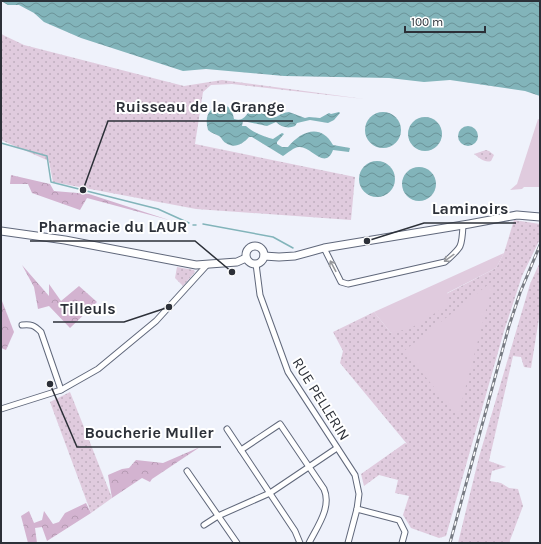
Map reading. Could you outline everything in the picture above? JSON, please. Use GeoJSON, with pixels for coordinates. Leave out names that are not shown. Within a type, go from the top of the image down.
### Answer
{"type":"FeatureCollection","features":[{"type":"Feature","properties":{"kind":"street"},"geometry":{"type":"LineString","coordinates":[[264,256],[295,256],[324,248],[517,215],[540,217]]}},
{"type":"Feature","properties":{"kind":"street"},"geometry":{"type":"LineString","coordinates":[[324,248],[341,282],[348,284],[446,262],[462,245],[463,225]]}},
{"type":"Feature","properties":{"kind":"street"},"geometry":{"type":"LineString","coordinates":[[1,231],[65,240],[196,265],[237,262],[246,258]]}},
{"type":"Feature","properties":{"kind":"street"},"geometry":{"type":"LineString","coordinates":[[255,246],[261,249],[264,256],[261,262],[256,264],[250,263],[246,258],[248,250],[255,246]]}},
{"type":"Feature","properties":{"kind":"street","name":"RUE PELLERIN"},"geometry":{"type":"LineString","coordinates":[[256,264],[260,295],[284,363],[295,385],[355,476],[359,494],[357,509],[348,543]]}},
{"type":"Feature","properties":{"kind":"street"},"geometry":{"type":"LineString","coordinates":[[1,409],[60,390],[98,369],[142,333],[169,307],[207,265]]}},
{"type":"Feature","properties":{"kind":"street"},"geometry":{"type":"LineString","coordinates":[[22,325],[30,324],[35,326],[41,332],[60,390]]}},
{"type":"Feature","properties":{"kind":"street"},"geometry":{"type":"LineString","coordinates":[[241,450],[280,424],[324,489],[327,496],[325,510],[308,543]]}},
{"type":"Feature","properties":{"kind":"street"},"geometry":{"type":"LineString","coordinates":[[227,429],[296,531],[300,543]]}},
{"type":"Feature","properties":{"kind":"street"},"geometry":{"type":"LineString","coordinates":[[204,525],[218,516],[270,492],[337,448]]}},
{"type":"Feature","properties":{"kind":"street"},"geometry":{"type":"LineString","coordinates":[[187,471],[237,543]]}},
{"type":"Feature","properties":{"kind":"street"},"geometry":{"type":"LineString","coordinates":[[357,509],[399,520],[405,532],[402,543]]}},
{"type":"Feature","properties":{"kind":"shaded area"},"geometry":{"type":"Polygon","coordinates":[[[1,34],[24,45],[184,86],[222,80],[364,99],[232,84],[211,85],[203,92],[195,144],[355,177],[351,220],[196,209],[53,182],[49,161],[1,140],[1,34]]]}},
{"type":"Feature","properties":{"kind":"shaded area"},"geometry":{"type":"Polygon","coordinates":[[[538,119],[540,120],[540,187],[524,187],[522,189],[510,190],[517,184],[538,119]]]}},
{"type":"Feature","properties":{"kind":"shaded area"},"geometry":{"type":"Polygon","coordinates":[[[486,150],[494,155],[491,161],[484,161],[474,154],[486,150]]]}},
{"type":"Feature","properties":{"kind":"shaded area"},"geometry":{"type":"Polygon","coordinates":[[[514,220],[540,224],[540,239],[522,276],[504,331],[446,536],[439,538],[411,528],[403,515],[409,496],[395,493],[398,480],[379,475],[364,486],[361,474],[405,443],[407,444],[340,363],[343,351],[333,332],[374,312],[391,333],[446,294],[496,268],[504,253],[514,220]]]}},
{"type":"Feature","properties":{"kind":"shaded area"},"geometry":{"type":"Polygon","coordinates":[[[504,253],[496,268],[447,293],[448,305],[411,328],[391,333],[374,312],[504,253]]]}},
{"type":"Feature","properties":{"kind":"shaded area"},"geometry":{"type":"Polygon","coordinates":[[[540,262],[540,312],[531,368],[524,367],[521,357],[513,356],[489,461],[506,467],[492,471],[490,481],[501,483],[509,488],[518,489],[523,506],[509,543],[458,543],[479,457],[530,284],[540,262]]]}},
{"type":"Feature","properties":{"kind":"shaded area"},"geometry":{"type":"Polygon","coordinates":[[[177,267],[194,270],[195,272],[183,286],[175,278],[177,267]]]}},
{"type":"Feature","properties":{"kind":"shaded area"},"geometry":{"type":"Polygon","coordinates":[[[494,280],[458,416],[404,351],[494,280]]]}},
{"type":"Feature","properties":{"kind":"shaded area"},"geometry":{"type":"Polygon","coordinates":[[[70,392],[112,498],[91,513],[50,402],[70,392]]]}},
{"type":"Feature","properties":{"kind":"green space"},"geometry":{"type":"Polygon","coordinates":[[[11,175],[50,184],[54,191],[89,194],[169,220],[87,198],[80,210],[32,193],[28,184],[10,184],[11,175]]]}},
{"type":"Feature","properties":{"kind":"green space"},"geometry":{"type":"Polygon","coordinates":[[[22,265],[49,296],[49,284],[61,301],[79,286],[97,302],[70,328],[49,306],[38,309],[34,287],[22,265]]]}},
{"type":"Feature","properties":{"kind":"green space"},"geometry":{"type":"Polygon","coordinates":[[[1,301],[14,332],[6,350],[1,348],[1,301]]]}},
{"type":"Feature","properties":{"kind":"green space"},"geometry":{"type":"Polygon","coordinates":[[[200,447],[152,479],[150,482],[142,478],[112,498],[108,475],[122,469],[129,468],[136,460],[163,463],[200,447]]]}},
{"type":"Feature","properties":{"kind":"green space"},"geometry":{"type":"Polygon","coordinates":[[[86,503],[91,513],[47,541],[42,527],[35,528],[37,543],[28,543],[21,516],[29,511],[34,523],[42,520],[44,511],[53,524],[59,522],[65,513],[86,503]]]}},
{"type":"Feature","properties":{"kind":"water"},"geometry":{"type":"Polygon","coordinates":[[[1,1],[540,1],[540,96],[525,91],[450,80],[424,82],[389,78],[284,76],[206,69],[183,71],[81,38],[44,22],[34,13],[19,5],[8,5],[1,1]]]}},
{"type":"Feature","properties":{"kind":"water"},"geometry":{"type":"Polygon","coordinates":[[[225,105],[231,111],[234,119],[237,120],[244,118],[250,111],[265,111],[276,117],[283,113],[289,112],[305,118],[320,118],[329,113],[339,112],[340,113],[334,120],[328,123],[310,120],[297,123],[292,127],[287,127],[276,122],[267,126],[243,121],[242,126],[246,126],[258,134],[273,139],[282,133],[284,134],[277,142],[277,144],[282,147],[288,147],[293,141],[305,134],[317,132],[328,138],[333,145],[350,148],[349,152],[333,150],[330,156],[322,158],[304,148],[297,147],[283,156],[252,137],[249,137],[238,145],[229,145],[219,136],[208,130],[207,125],[207,116],[209,113],[215,107],[225,105]]]}},
{"type":"Feature","properties":{"kind":"water"},"geometry":{"type":"Polygon","coordinates":[[[387,112],[396,117],[400,123],[400,137],[396,143],[387,148],[379,148],[370,143],[366,137],[365,126],[370,117],[376,113],[387,112]]]}},
{"type":"Feature","properties":{"kind":"water"},"geometry":{"type":"Polygon","coordinates":[[[422,117],[428,117],[437,122],[441,128],[441,140],[437,146],[428,151],[422,151],[413,146],[408,137],[408,131],[413,122],[422,117]]]}},
{"type":"Feature","properties":{"kind":"water"},"geometry":{"type":"Polygon","coordinates":[[[468,126],[475,129],[478,136],[475,143],[468,146],[461,143],[458,136],[461,129],[468,126]]]}},
{"type":"Feature","properties":{"kind":"water"},"geometry":{"type":"Polygon","coordinates":[[[381,161],[390,166],[394,172],[394,186],[390,192],[381,197],[373,197],[364,192],[360,186],[359,175],[364,166],[370,162],[381,161]]]}},
{"type":"Feature","properties":{"kind":"water"},"geometry":{"type":"Polygon","coordinates":[[[416,167],[422,167],[431,172],[435,178],[435,190],[431,196],[422,201],[416,201],[407,196],[402,187],[402,181],[407,172],[416,167]]]}},
{"type":"Feature","properties":{"kind":"waterway"},"geometry":{"type":"LineString","coordinates":[[1,143],[47,156],[51,182],[158,209],[189,223]]}},
{"type":"Feature","properties":{"kind":"waterway"},"geometry":{"type":"LineString","coordinates":[[203,224],[273,237],[293,248]]}},
{"type":"Feature","properties":{"kind":"railway"},"geometry":{"type":"LineString","coordinates":[[450,543],[509,326],[520,293],[540,245]]}},
{"type":"Feature","properties":{"kind":"place","name":"Ruisseau de la Grange"},"geometry":{"type":"Point","coordinates":[83,190]}},
{"type":"Feature","properties":{"kind":"place","name":"Laminoirs"},"geometry":{"type":"Point","coordinates":[367,241]}},
{"type":"Feature","properties":{"kind":"place","name":"Pharmacie du LAUR"},"geometry":{"type":"Point","coordinates":[232,272]}},
{"type":"Feature","properties":{"kind":"place","name":"Tilleuls"},"geometry":{"type":"Point","coordinates":[169,307]}},
{"type":"Feature","properties":{"kind":"place","name":"Boucherie Muller"},"geometry":{"type":"Point","coordinates":[50,384]}}]}
